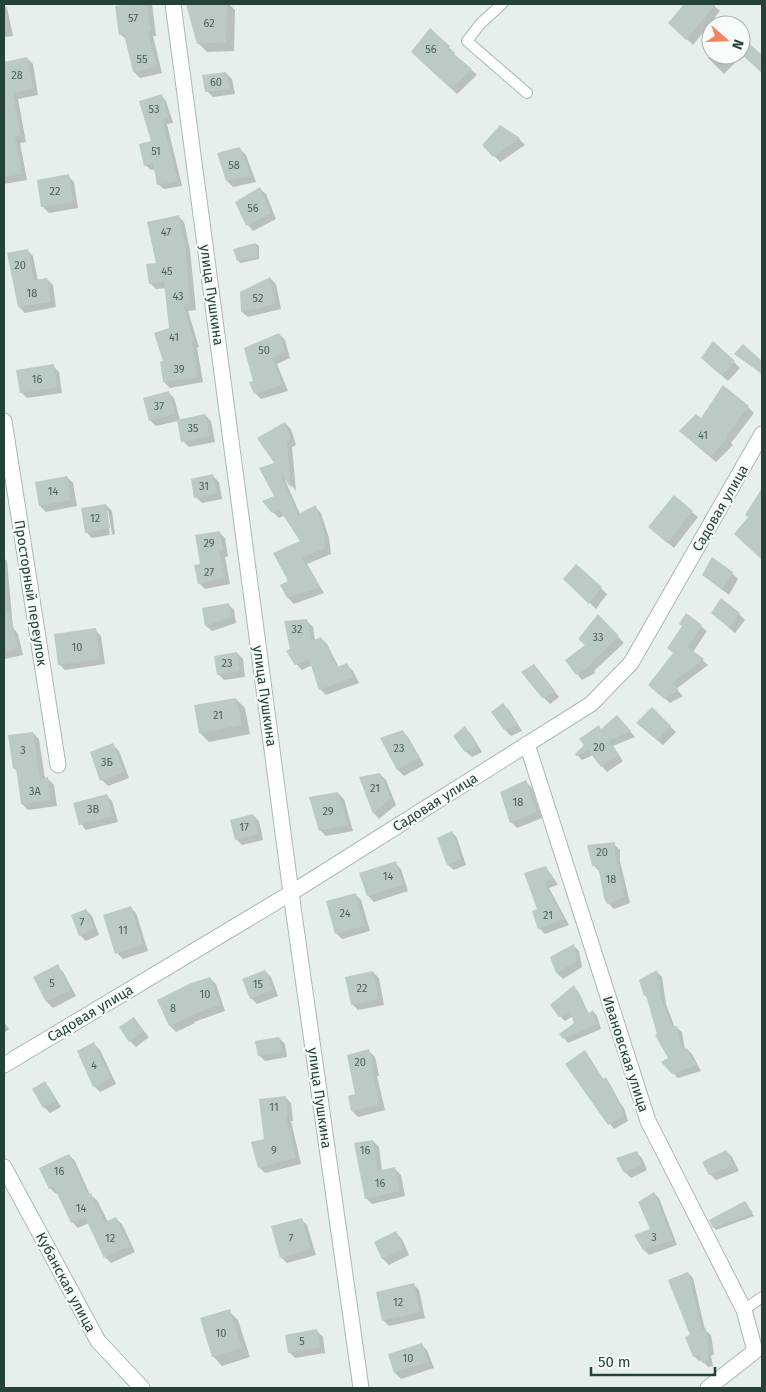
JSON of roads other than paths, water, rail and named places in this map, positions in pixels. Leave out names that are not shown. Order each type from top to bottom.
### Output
[{"type":"street","name":"улица Пушкина","points":[[173,4],[291,893],[362,1388]]},
{"type":"street","name":"Просторный переулок","points":[[4,421],[58,765]]},
{"type":"street","name":"Садовая улица","points":[[4,1064],[291,893],[591,704],[630,663],[762,434]]},
{"type":"street","name":"Ивановская улица","points":[[527,744],[648,1121],[744,1310],[759,1349]]},
{"type":"street","name":"Кубанская улица","points":[[4,1167],[98,1341],[142,1388]]},
{"type":"street","points":[[708,1388],[759,1349]]},
{"type":"lane","points":[[502,4],[481,22],[467,40],[527,94]]},
{"type":"lane","points":[[744,1310],[762,1297]]}]
